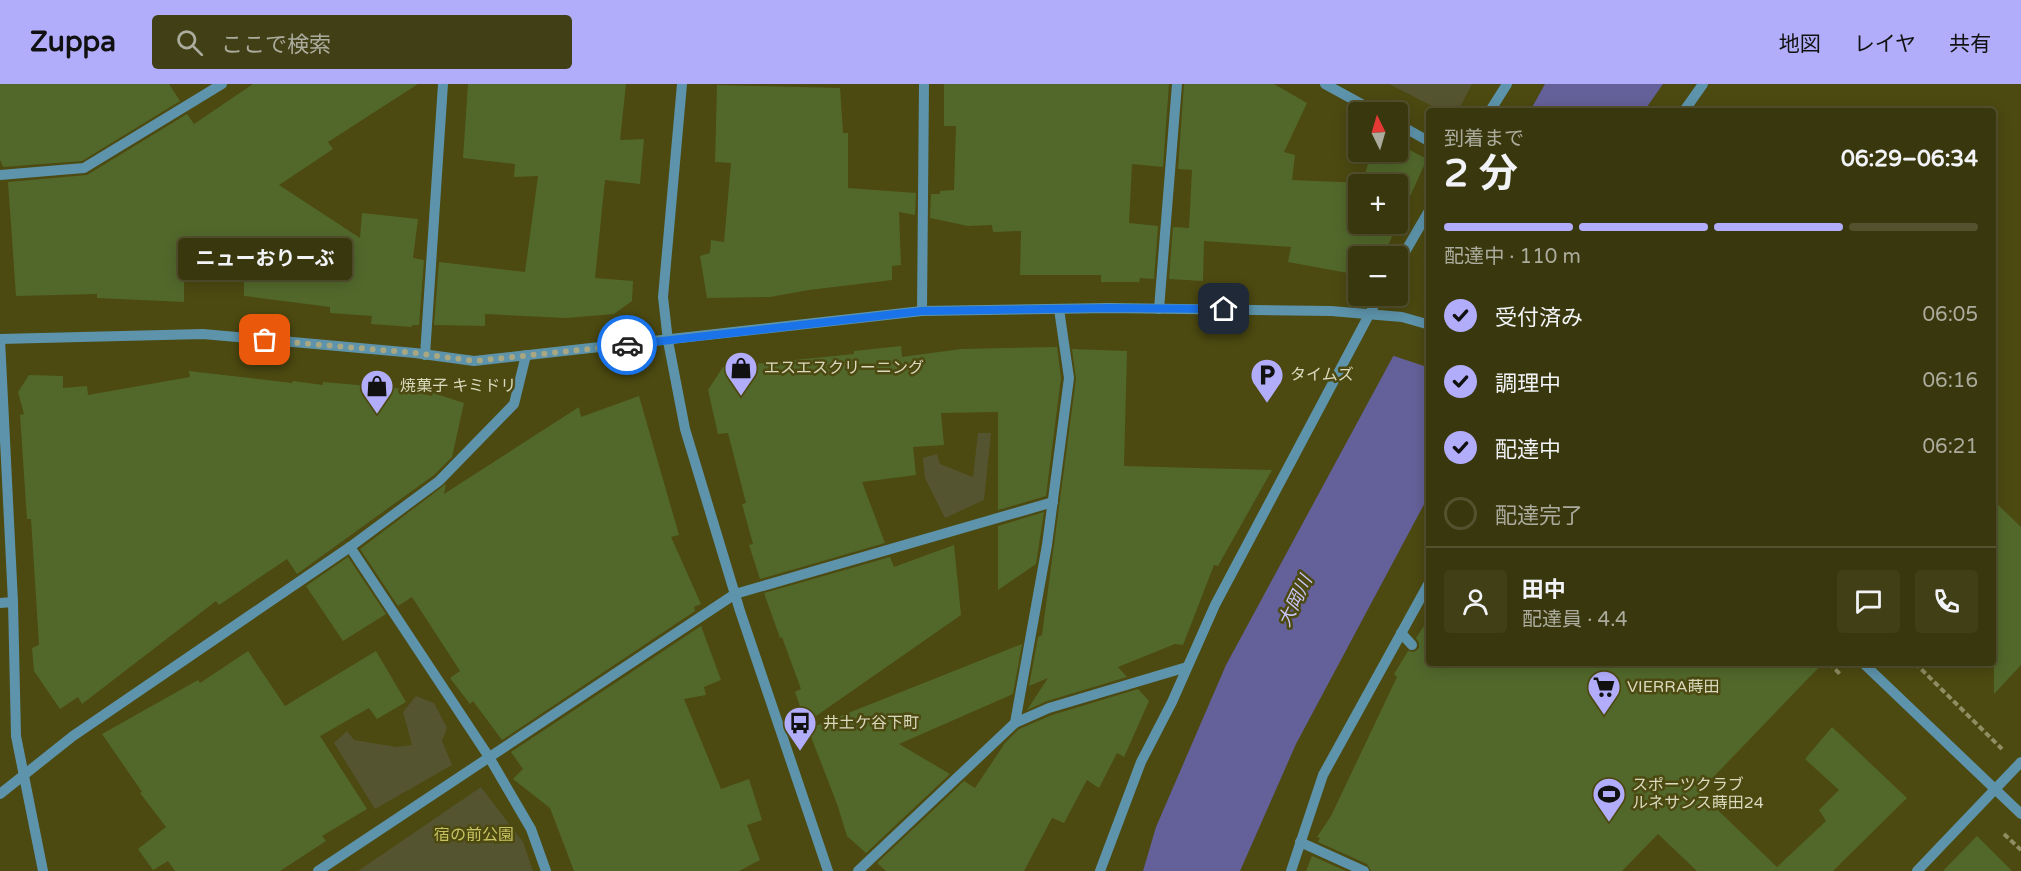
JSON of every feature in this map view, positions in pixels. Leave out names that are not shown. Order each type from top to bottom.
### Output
[{"type":"street","points":[[0,175],[84,168],[221,84]]},
{"type":"street","points":[[425,355],[443,84]]},
{"type":"street","points":[[682,84],[663,297],[668,341],[685,429],[735,594],[828,871]]},
{"type":"street","points":[[922,311],[924,84]]},
{"type":"street","points":[[1159,309],[1177,84]]},
{"type":"street","points":[[1325,84],[1358,102]]},
{"type":"street","points":[[1492,108],[1507,84]]},
{"type":"street","points":[[1686,108],[1703,84]]},
{"type":"street","points":[[1408,130],[1426,140]]},
{"type":"street","points":[[1408,247],[1426,216]]},
{"type":"street","points":[[1100,871],[1141,762],[1172,702],[1215,605],[1373,306]]},
{"type":"street","points":[[1015,723],[1047,545],[1070,378],[1059,309]]},
{"type":"street","points":[[43,871],[16,736],[13,602],[0,339],[203,334],[474,361],[922,311],[1159,309],[1331,311],[1402,317],[1426,324]]},
{"type":"street","points":[[0,794],[73,736],[350,547],[439,481],[514,404],[526,355]]},
{"type":"street","points":[[318,871],[735,594],[1053,502]]},
{"type":"street","points":[[350,547],[489,757],[531,830],[546,871]]},
{"type":"street","points":[[1291,871],[1323,775],[1426,588]]},
{"type":"street","points":[[0,603],[13,602]]},
{"type":"street","points":[[1401,633],[1412,645]]},
{"type":"street","points":[[1866,666],[2021,814]]},
{"type":"street","points":[[858,871],[1015,723],[1049,708],[1187,667]]},
{"type":"street","points":[[1917,871],[2020,764]]},
{"type":"street","points":[[1300,842],[1364,871]]},
{"type":"path","points":[[1919,666],[2020,764]]},
{"type":"green space","points":[[1389,84],[1472,84],[1460,108],[1436,108]]},
{"type":"green space","points":[[978,433],[991,433],[984,500],[945,518],[925,478],[923,458],[937,454],[940,464],[973,477]]},
{"type":"green space","points":[[416,696],[434,703],[447,728],[442,741],[452,765],[375,809],[334,743],[347,731],[354,740],[396,747],[412,745],[403,712]]},
{"type":"green space","name":"宿の前公園","points":[[481,787],[523,842],[533,871],[358,871]]},
{"type":"water","points":[[1545,84],[1663,84],[1646,108],[1532,108]]},
{"type":"water","name":"大岡川","points":[[1426,296],[1426,501],[1296,744],[1240,871],[1143,871],[1156,827],[1226,665]]},
{"type":"pier","points":[[1426,291],[1426,367],[1391,355]]},
{"type":"building","points":[[0,84],[169,84],[180,101],[82,161],[3,167],[0,160]]},
{"type":"building","points":[[253,84],[418,84],[328,142],[333,149],[279,185],[360,238],[362,213],[418,219],[413,258],[424,260],[419,325],[412,325],[412,327],[371,324],[372,316],[330,313],[330,307],[244,296],[244,266],[184,269],[184,302],[97,298],[97,294],[16,296],[8,182],[87,175],[187,114],[194,124]]},
{"type":"building","points":[[468,84],[626,84],[620,140],[644,139],[640,184],[605,180],[595,278],[633,281],[632,301],[614,314],[566,318],[485,314],[485,326],[434,325],[439,262],[525,272],[538,176],[514,177],[515,164],[463,158]]},
{"type":"building","points":[[944,84],[1169,84],[1163,167],[1132,164],[1129,223],[1158,226],[1154,279],[1140,278],[1139,282],[1101,282],[1101,275],[1020,275],[1021,231],[993,232],[992,225],[968,226],[930,218],[931,194],[954,190],[956,126],[944,126]]},
{"type":"building","points":[[1184,84],[1274,84],[1307,103],[1284,152],[1295,155],[1292,180],[1348,182],[1348,234],[1393,234],[1388,246],[1348,246],[1348,273],[1288,262],[1291,247],[1204,241],[1203,281],[1169,279],[1173,227],[1189,228],[1192,170],[1178,169]]},
{"type":"building","points":[[717,85],[840,88],[843,133],[848,133],[848,188],[916,193],[915,215],[899,212],[901,265],[892,266],[892,280],[770,297],[707,298],[700,256],[710,253],[711,240],[724,242],[731,163],[715,162]]},
{"type":"building","points":[[1408,149],[1426,158],[1408,201],[1408,174],[1365,174],[1369,162],[1408,162]]},
{"type":"building","points":[[901,346],[902,357],[961,349],[1057,347],[1061,378],[1046,496],[998,510],[998,412],[941,413],[944,445],[913,447],[916,475],[862,482],[885,543],[760,579],[749,545],[753,544],[742,504],[746,503],[728,433],[718,434],[708,390],[723,367],[854,354],[854,351]]},
{"type":"building","points":[[1072,349],[1127,351],[1124,466],[1272,470],[1218,566],[1214,565],[1183,645],[1175,644],[1118,667],[1127,677],[1047,701],[1027,710],[1048,678],[1029,686],[1038,637],[1042,635],[1076,379]]},
{"type":"building","points":[[189,371],[292,383],[293,381],[323,385],[323,382],[403,389],[432,396],[433,393],[464,403],[452,457],[434,475],[297,574],[287,559],[219,605],[216,601],[82,704],[78,697],[60,709],[34,671],[32,648],[39,645],[31,519],[27,519],[20,415],[24,414],[18,392],[29,375],[63,376],[63,388],[87,386],[88,395],[190,377]]},
{"type":"building","points":[[639,396],[679,535],[671,537],[701,604],[694,607],[695,611],[502,740],[473,701],[470,704],[450,678],[460,671],[412,597],[398,606],[360,549],[446,484],[444,494],[579,407],[581,417]]},
{"type":"building","points":[[1996,503],[2021,527],[2021,665],[1994,694]]},
{"type":"building","points":[[1044,512],[1036,564],[998,590],[998,526]]},
{"type":"building","points":[[954,545],[961,615],[806,723],[795,692],[801,689],[764,593],[890,557],[894,567]]},
{"type":"building","points":[[348,557],[386,614],[343,641],[306,586]]},
{"type":"building","name":"VIERRA蒔田","points":[[1426,623],[1426,666],[1820,666],[1699,792],[1777,867],[1826,821],[1819,810],[1839,790],[1805,759],[1832,727],[1907,798],[1833,871],[1697,871],[1658,834],[1622,871],[1371,871],[1367,864],[1318,842],[1320,838],[1317,837],[1331,816],[1397,677],[1394,674],[1408,651],[1414,652],[1419,648],[1416,638]]},
{"type":"building","points":[[701,626],[721,680],[704,687],[706,695],[684,699],[721,789],[749,779],[762,820],[747,825],[760,860],[739,871],[574,871],[550,808],[513,779],[523,769],[511,752]]},
{"type":"building","points":[[1022,644],[1013,694],[899,744],[950,774],[866,853],[847,836],[808,729]]},
{"type":"building","points":[[248,651],[285,706],[376,651],[406,702],[377,719],[369,708],[320,736],[367,809],[322,836],[326,841],[280,871],[175,871],[168,861],[153,870],[138,849],[166,827],[140,793],[142,792],[102,734],[198,680],[200,683]]},
{"type":"building","points":[[1138,689],[1149,701],[1124,757],[1117,753],[1099,788],[1087,780],[1064,823],[1052,818],[1024,871],[886,871],[877,863],[964,781],[975,788],[1005,743],[1019,729],[1052,715]]},
{"type":"building","points":[[1977,836],[2012,871],[1943,871]]},
{"type":"building","points":[[1312,856],[1346,871],[1306,871]]},
{"type":"way so far","points":[[265,340],[416,353],[474,361],[627,345]]},
{"type":"place","name":"ニューおりーぶ","points":[[265,340]]},
{"type":"place","name":"エスエスクリーニング","points":[[741,397]]},
{"type":"place","name":"タイムズ","points":[[1267,404]]},
{"type":"place","name":"焼菓子 キミドリ","points":[[377,415]]},
{"type":"place","name":"VIERRA蒔田","points":[[1604,716]]},
{"type":"place","name":"井土ケ谷下町","points":[[800,752]]},
{"type":"place","name":"スポーツクラブ ルネサンス蒔田24","points":[[1609,823]]},
{"type":"route","points":[[627,345],[922,311],[1224,309]]}]
